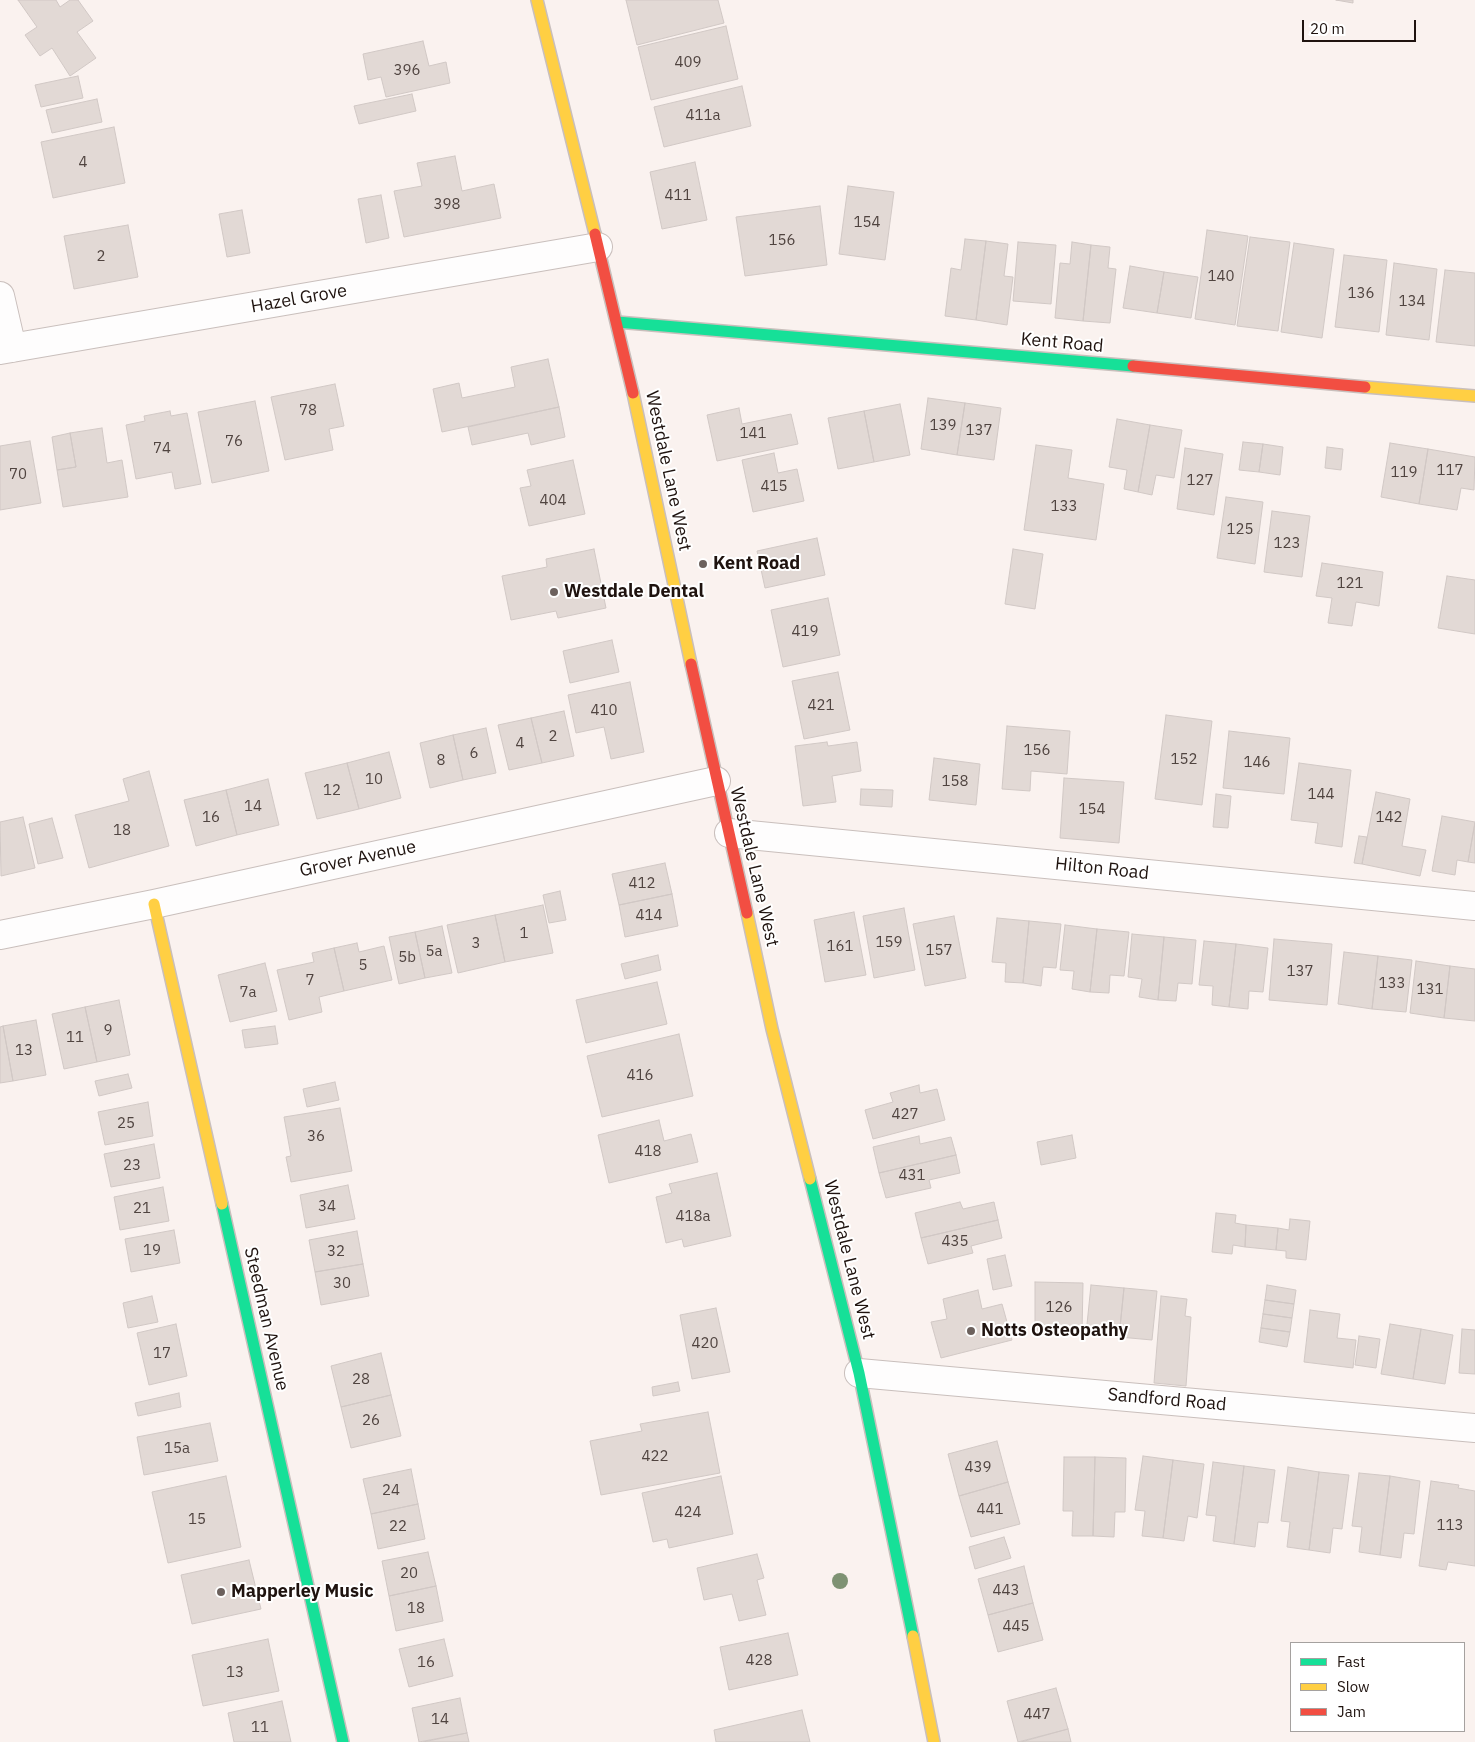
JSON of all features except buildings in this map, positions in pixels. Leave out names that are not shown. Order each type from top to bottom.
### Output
[{"type":"street","name":"Westdale Lane West","points":[[537,0],[617,322],[716,781],[772,1029],[859,1372],[934,1742]]},
{"type":"street","name":"Hazel Grove","points":[[6,349],[598,247]]},
{"type":"street","points":[[0,296],[6,349]]},
{"type":"street","name":"Kent Road","points":[[617,322],[1475,396]]},
{"type":"street","name":"Grover Avenue","points":[[0,935],[154,904],[716,781]]},
{"type":"street","name":"Hilton Road","points":[[729,833],[1475,906]]},
{"type":"street","name":"Steedman Avenue","points":[[154,904],[343,1742]]},
{"type":"street","name":"Sandford Road","points":[[859,1372],[1475,1428]]},
{"type":"traffic: fast","points":[[617,322],[1133,366]]},
{"type":"traffic: fast","points":[[810,1179],[859,1373],[913,1636]]},
{"type":"traffic: fast","points":[[222,1204],[343,1742]]},
{"type":"traffic: slow","points":[[537,0],[595,234]]},
{"type":"traffic: slow","points":[[1365,387],[1475,396]]},
{"type":"traffic: slow","points":[[633,393],[691,664]]},
{"type":"traffic: slow","points":[[154,904],[222,1204]]},
{"type":"traffic: slow","points":[[747,913],[772,1029],[810,1179]]},
{"type":"traffic: slow","points":[[913,1636],[934,1742]]},
{"type":"traffic: jam","points":[[595,234],[633,393]]},
{"type":"traffic: jam","points":[[1133,366],[1365,387]]},
{"type":"traffic: jam","points":[[691,664],[747,913]]},
{"type":"place","name":"Kent Road","points":[[703,564]]},
{"type":"place","name":"Westdale Dental","points":[[554,592]]},
{"type":"place","name":"Notts Osteopathy","points":[[971,1331]]},
{"type":"place","name":"Mapperley Music","points":[[221,1592]]}]
